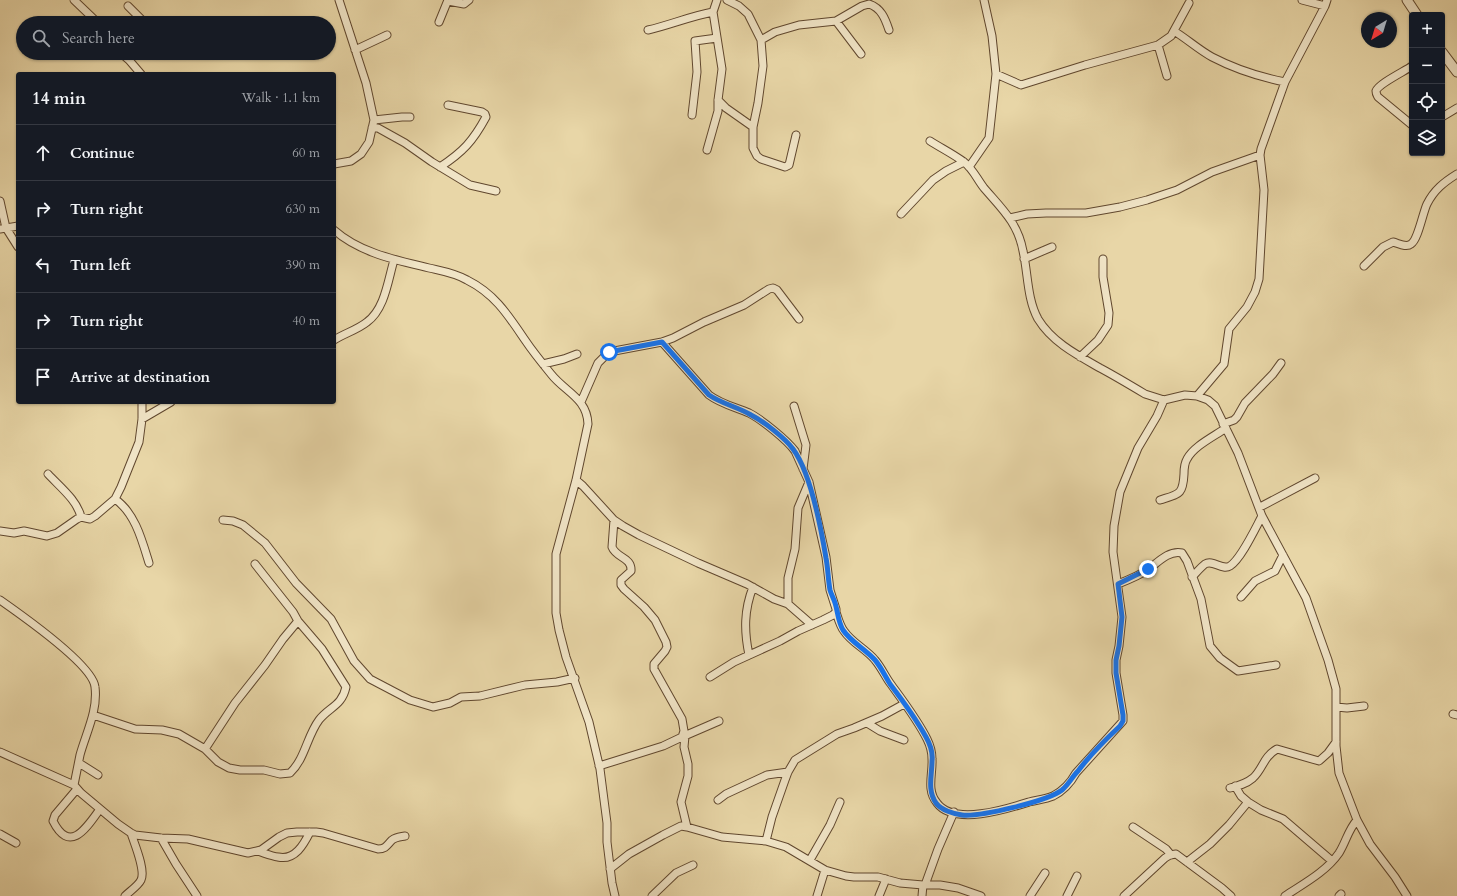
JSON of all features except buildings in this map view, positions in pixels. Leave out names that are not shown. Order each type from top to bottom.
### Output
[{"type":"street","points":[[74,0],[91,16]]},
{"type":"street","points":[[336,164],[351,161],[361,154],[369,142],[373,124],[366,84],[339,0]]},
{"type":"street","points":[[439,22],[448,1],[464,4],[469,0]]},
{"type":"street","points":[[707,150],[718,111],[722,69],[713,12],[717,0]]},
{"type":"street","points":[[727,0],[739,6],[748,14],[761,40],[763,66],[753,127],[753,148],[757,156],[767,162],[785,168],[789,165],[796,135]]},
{"type":"street","points":[[901,214],[933,180],[951,168],[966,164],[989,138],[996,74],[992,36],[984,0]]},
{"type":"street","points":[[1197,396],[1224,364],[1229,329],[1247,307],[1255,292],[1259,279],[1264,190],[1260,155],[1285,82],[1326,3],[1302,0]]},
{"type":"street","points":[[1407,0],[1415,12]]},
{"type":"street","points":[[996,74],[1021,85],[1158,45],[1171,36],[1189,3]]},
{"type":"street","points":[[761,40],[775,32],[799,25],[836,21],[862,6],[869,4],[876,7],[886,18],[889,30]]},
{"type":"street","points":[[128,6],[138,16]]},
{"type":"street","points":[[648,30],[666,26],[701,14],[713,12]]},
{"type":"street","points":[[836,21],[861,54]]},
{"type":"street","points":[[1174,31],[1202,51],[1221,61],[1270,79],[1285,82]]},
{"type":"street","points":[[356,50],[387,36]]},
{"type":"street","points":[[692,115],[697,72],[694,41],[717,38]]},
{"type":"street","points":[[1158,45],[1167,76]]},
{"type":"street","points":[[1445,56],[1457,72]]},
{"type":"street","points":[[129,60],[139,72]]},
{"type":"street","points":[[1409,68],[1382,84],[1376,93],[1378,97],[1409,123]]},
{"type":"street","points":[[718,100],[726,108],[753,127]]},
{"type":"street","points":[[440,167],[465,148],[476,134],[486,117],[482,112],[448,106]]},
{"type":"street","points":[[1445,115],[1457,108]]},
{"type":"street","points":[[373,124],[402,117],[410,117]]},
{"type":"street","points":[[373,124],[470,185],[496,191]]},
{"type":"street","points":[[930,141],[966,164],[1010,218],[1017,229],[1023,251],[1031,301],[1039,320],[1055,339],[1080,357],[1144,394],[1164,400],[1185,395],[1197,396],[1208,400],[1215,406],[1238,452],[1260,507],[1262,516],[1306,598],[1328,660],[1336,689],[1336,742],[1339,773],[1357,820],[1370,844],[1395,877],[1407,896]]},
{"type":"street","points":[[1010,218],[1027,214],[1086,213],[1127,206],[1177,190],[1212,172],[1260,155]]},
{"type":"street","points":[[1364,266],[1382,247],[1393,242],[1406,246],[1411,244],[1415,240],[1427,205],[1434,193],[1441,184],[1457,174]]},
{"type":"street","points":[[0,201],[3,228],[16,244]]},
{"type":"street","points":[[3,228],[16,226]]},
{"type":"street","points":[[336,231],[356,246],[394,260],[454,274],[479,286],[505,310],[543,364],[554,378],[581,402],[588,416],[588,424],[576,480],[556,554],[556,613],[566,657],[575,678],[589,722],[599,766],[607,823],[607,842],[610,869],[615,896]]},
{"type":"street","points":[[1024,259],[1052,248]]},
{"type":"street","points":[[1080,357],[1098,340],[1108,325],[1109,313],[1103,277],[1103,258]]},
{"type":"street","points":[[336,339],[368,322],[375,314],[382,301],[394,260]]},
{"type":"street","points":[[581,402],[598,363],[609,352],[662,342],[744,305],[773,288],[777,290],[799,319]]},
{"type":"street","points":[[662,342],[709,395],[718,401],[751,414],[792,446],[809,482],[826,556],[830,590],[843,630],[850,639],[876,661],[927,738],[931,748],[933,760],[930,776],[931,790],[936,803],[943,809],[963,815],[981,814],[1003,810],[1052,796],[1062,790],[1071,781],[1076,772],[1123,721],[1116,673],[1116,660],[1122,617],[1113,552],[1114,526],[1120,492],[1138,448],[1157,416],[1164,400]]},
{"type":"street","points":[[543,364],[577,354]]},
{"type":"street","points":[[1160,500],[1175,495],[1182,490],[1184,485],[1184,466],[1187,459],[1193,452],[1237,417],[1245,403],[1273,374],[1281,363]]},
{"type":"street","points":[[0,531],[14,533],[28,531],[47,536],[57,533],[74,520],[81,517],[90,519],[115,499],[122,487],[139,442],[142,420],[142,404]]},
{"type":"street","points":[[142,420],[168,404]]},
{"type":"street","points":[[794,406],[806,445],[803,469]]},
{"type":"street","points":[[48,474],[80,511],[81,517]]},
{"type":"street","points":[[1260,507],[1315,478]]},
{"type":"street","points":[[576,480],[584,486],[614,520],[638,535],[753,587],[774,599],[788,604],[812,625]]},
{"type":"street","points":[[788,604],[788,578],[795,549],[798,508],[809,482]]},
{"type":"street","points":[[115,499],[122,504],[140,533],[149,563]]},
{"type":"street","points":[[1192,577],[1204,564],[1209,563],[1225,567],[1230,566],[1248,542],[1262,516]]},
{"type":"street","points":[[223,520],[232,521],[243,525],[265,543],[296,583],[331,620],[354,661],[370,679],[410,700],[433,707],[450,703],[461,697],[480,696],[518,686],[558,682],[575,678]]},
{"type":"street","points":[[614,520],[613,551],[628,561],[631,566],[631,571],[621,580],[621,584],[624,589],[644,607],[655,620],[666,642],[667,647],[665,652],[654,664],[654,669],[682,719],[684,747],[688,764],[688,776],[681,802],[687,826]]},
{"type":"street","points":[[1118,584],[1148,569],[1166,556],[1177,552],[1182,553],[1201,599],[1210,646],[1220,658],[1230,667],[1238,671],[1276,665]]},
{"type":"street","points":[[1241,597],[1255,581],[1275,571],[1283,555]]},
{"type":"street","points":[[93,715],[135,728],[180,734],[205,749],[218,762],[229,768],[240,770],[272,771],[280,774],[290,773],[295,768],[320,718],[342,698],[346,687],[322,649],[298,621],[293,612],[255,564]]},
{"type":"street","points":[[749,655],[746,639],[745,618],[753,587]]},
{"type":"street","points":[[0,600],[44,632],[86,670],[93,679],[95,686],[93,715],[79,763],[76,787],[55,815],[53,821],[61,832],[71,837],[79,835],[88,826],[100,809]]},
{"type":"street","points":[[710,677],[749,655],[824,620],[836,612]]},
{"type":"street","points":[[205,749],[235,703],[298,621]]},
{"type":"street","points":[[766,841],[772,817],[788,772],[795,760],[837,734],[867,723],[904,704]]},
{"type":"street","points":[[1336,707],[1347,708],[1364,706]]},
{"type":"street","points":[[599,766],[663,746],[719,721]]},
{"type":"street","points":[[867,723],[880,731],[904,740]]},
{"type":"street","points":[[1332,861],[1283,819],[1261,810],[1248,802],[1232,787],[1246,783],[1252,779],[1270,753],[1277,750],[1319,761],[1323,759],[1336,742]]},
{"type":"street","points":[[0,752],[76,787],[130,833],[160,838],[188,839],[243,853],[261,850],[287,833],[323,833],[378,849],[385,848],[397,837],[405,836]]},
{"type":"street","points":[[79,763],[98,775]]},
{"type":"street","points":[[718,800],[726,794],[767,775],[788,772]]},
{"type":"street","points":[[810,860],[830,824],[840,802]]},
{"type":"street","points":[[1187,862],[1210,844],[1229,825],[1248,802]]},
{"type":"street","points":[[922,896],[924,885],[954,812]]},
{"type":"street","points":[[1284,896],[1325,869],[1339,852],[1349,830],[1357,820]]},
{"type":"street","points":[[610,869],[629,854],[681,826],[687,826],[722,836],[766,841],[786,847],[810,860],[824,870],[854,877],[878,877],[900,883],[940,885],[958,888],[981,896]]},
{"type":"street","points":[[1132,827],[1166,849],[1171,855]]},
{"type":"street","points":[[257,851],[278,858],[288,856],[298,852],[301,849],[310,832]]},
{"type":"street","points":[[125,896],[142,876],[139,859],[130,833]]},
{"type":"street","points":[[0,834],[16,843]]},
{"type":"street","points":[[160,838],[197,896]]},
{"type":"street","points":[[1124,896],[1164,858],[1176,854],[1231,896]]},
{"type":"street","points":[[652,896],[676,873],[693,865]]},
{"type":"street","points":[[817,896],[824,870]]},
{"type":"street","points":[[1030,896],[1045,873]]},
{"type":"street","points":[[1067,896],[1077,876]]},
{"type":"street","points":[[879,896],[886,879]]},
{"type":"route","points":[[609,352],[662,342],[709,395],[718,401],[751,414],[792,446],[809,482],[826,556],[830,590],[843,630],[850,639],[876,661],[927,738],[931,748],[933,760],[930,776],[931,790],[936,803],[943,809],[963,815],[981,814],[1003,810],[1052,796],[1062,790],[1071,781],[1076,772],[1090,756],[1120,726],[1123,721],[1123,715],[1116,673],[1116,660],[1122,617],[1118,584],[1148,569]]}]
